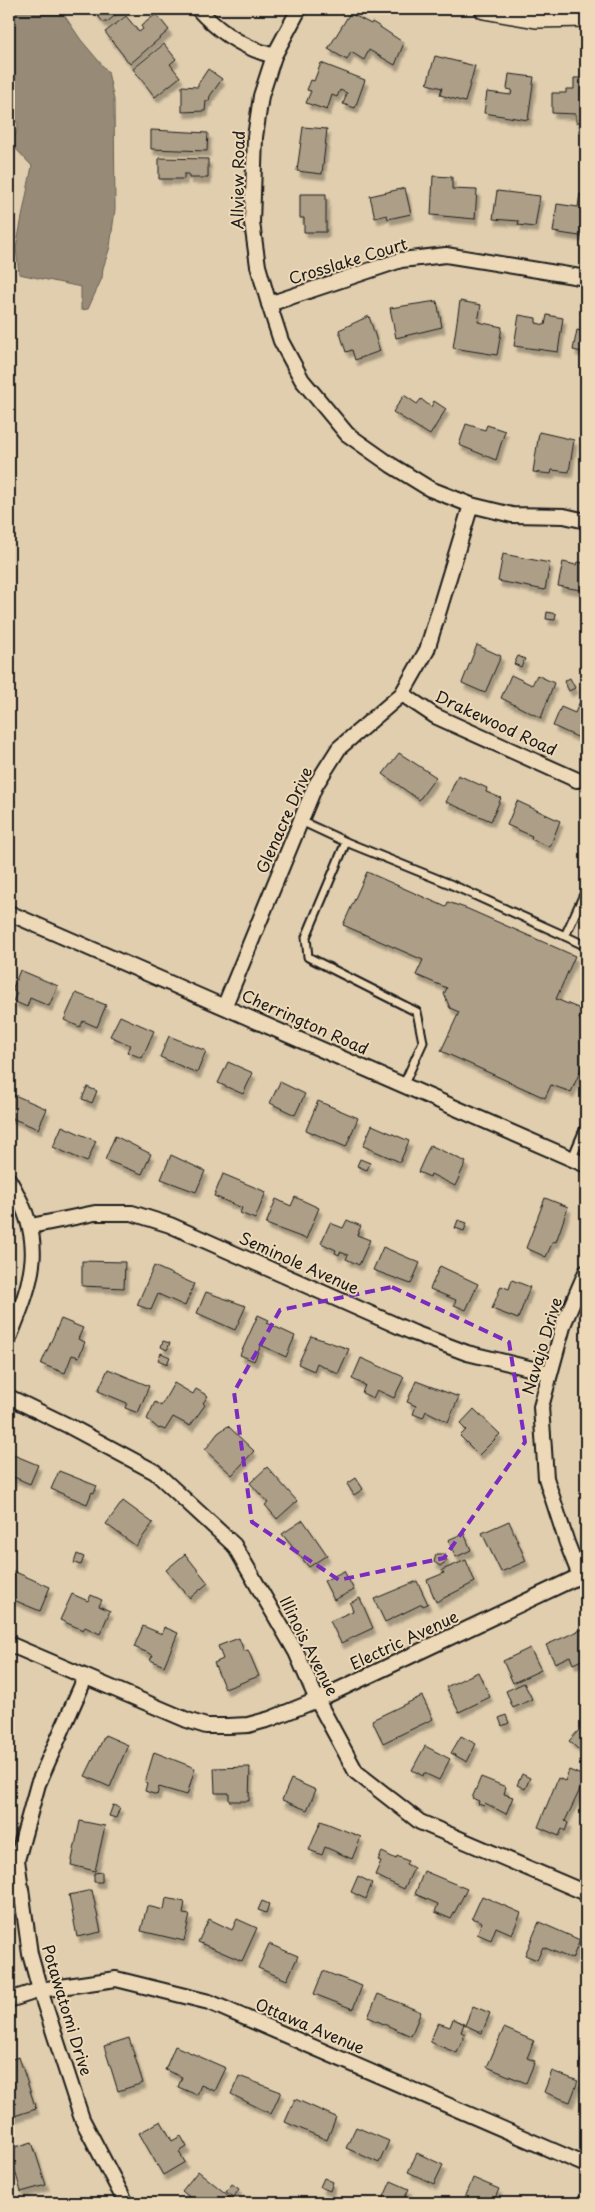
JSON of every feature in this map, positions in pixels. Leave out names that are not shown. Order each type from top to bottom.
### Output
[{"type":"street","points":[[198,9],[214,28],[253,50],[274,56]]},
{"type":"street","name":"Allview Road","points":[[299,9],[274,56],[261,96],[254,137],[252,222],[258,266],[269,304],[281,341],[302,380],[347,434],[391,465],[430,489],[471,505],[512,514],[564,516],[586,521]]},
{"type":"street","points":[[484,9],[536,18],[586,17]]},
{"type":"street","name":"Crosslake Court","points":[[269,304],[402,260],[446,256],[586,278]]},
{"type":"street","name":"Glenacre Drive","points":[[225,1005],[315,786],[339,748],[402,694],[427,650],[471,505]]},
{"type":"street","name":"Drakewood Road","points":[[402,694],[436,716],[577,780]]},
{"type":"street","name":"Cherrington Road","points":[[9,912],[225,1005],[586,1165]]},
{"type":"street","points":[[9,1180],[22,1201],[32,1226],[35,1246],[29,1280],[9,1338]]},
{"type":"street","name":"Seminole Avenue","points":[[32,1226],[95,1212],[132,1213],[170,1225],[414,1333],[466,1353],[550,1373]]},
{"type":"street","name":"Navajo Drive","points":[[583,1574],[567,1543],[546,1478],[541,1407],[564,1323],[586,1272]]},
{"type":"street","name":"Illinois Avenue","points":[[9,1397],[69,1426],[155,1472],[234,1546],[296,1652],[317,1700],[356,1772],[420,1822],[586,1890]]},
{"type":"street","name":"Electric Avenue","points":[[9,1644],[187,1720],[206,1726],[248,1725],[317,1700],[583,1574]]},
{"type":"street","name":"Potawatomi Drive","points":[[86,1678],[38,1784],[17,1860],[30,1954],[40,1990],[60,2044],[82,2119],[126,2203]]},
{"type":"street","name":"Ottawa Avenue","points":[[9,2000],[40,1990],[116,1979],[209,2002],[586,2165]]},
{"type":"lane","points":[[300,821],[346,842],[450,884],[586,946]]},
{"type":"lane","points":[[346,842],[306,937],[308,957],[417,1012],[423,1042],[404,1084]]},
{"type":"lane","points":[[565,936],[586,890]]},
{"type":"lane","points":[[572,1158],[586,1125]]},
{"type":"highlighted area","points":[[392,1287],[509,1342],[525,1442],[444,1558],[339,1580],[252,1522],[234,1392],[280,1310]]},
{"type":"shaded area","points":[[9,9],[60,9],[81,40],[108,72],[114,100],[115,209],[110,247],[103,268],[102,278],[88,309],[81,310],[81,287],[19,274],[16,248],[32,166],[15,148],[9,150],[9,135],[16,134],[18,124],[13,116],[16,98],[9,89]]},
{"type":"building","points":[[96,9],[123,9],[107,22],[103,22],[95,12]]},
{"type":"building","points":[[350,13],[371,24],[372,22],[404,43],[395,65],[369,50],[364,60],[351,52],[347,60],[328,49]]},
{"type":"building","points":[[156,14],[169,30],[130,64],[105,32],[126,16],[139,32],[143,29],[141,26]]},
{"type":"building","points":[[164,44],[176,59],[170,64],[180,77],[155,97],[133,69]]},
{"type":"building","points":[[435,56],[475,66],[465,102],[440,95],[442,88],[427,84]]},
{"type":"building","points":[[321,63],[365,80],[355,108],[343,104],[347,93],[340,90],[337,97],[332,95],[327,110],[306,103],[311,91],[307,90],[311,80],[314,81]]},
{"type":"building","points":[[208,69],[222,79],[210,96],[209,101],[206,101],[205,111],[182,112],[182,86],[198,87]]},
{"type":"building","points":[[509,74],[534,77],[528,120],[484,113],[487,92],[511,95],[512,90],[507,89]]},
{"type":"building","points":[[574,78],[586,78],[586,122],[576,122],[576,114],[552,113],[552,93],[566,93],[566,89],[574,89]]},
{"type":"building","points":[[303,127],[327,129],[322,174],[297,171]]},
{"type":"building","points":[[151,130],[208,133],[207,151],[151,149]]},
{"type":"building","points":[[159,158],[208,159],[208,178],[189,178],[189,174],[184,174],[184,179],[159,179]]},
{"type":"building","points":[[433,176],[452,177],[452,189],[477,190],[475,219],[431,215]]},
{"type":"building","points":[[405,188],[411,214],[388,219],[387,215],[375,218],[370,196]]},
{"type":"building","points":[[497,191],[540,196],[535,227],[518,225],[519,221],[493,219]]},
{"type":"building","points":[[300,194],[326,194],[326,232],[304,232],[304,218],[300,218]]},
{"type":"building","points":[[580,194],[586,195],[586,237],[553,232],[557,204],[578,207]]},
{"type":"building","points":[[437,301],[442,327],[396,338],[390,308]]},
{"type":"building","points":[[460,301],[481,305],[478,322],[502,327],[497,355],[453,348]]},
{"type":"building","points":[[519,315],[536,318],[536,323],[545,325],[547,315],[563,318],[558,352],[514,346]]},
{"type":"building","points":[[369,316],[380,351],[355,360],[352,350],[346,352],[339,330]]},
{"type":"building","points":[[577,330],[586,332],[586,353],[573,350]]},
{"type":"building","points":[[404,395],[417,404],[421,399],[431,407],[434,401],[446,409],[430,435],[393,412]]},
{"type":"building","points":[[466,424],[485,430],[487,425],[505,431],[496,460],[459,445]]},
{"type":"building","points":[[539,432],[574,440],[569,472],[552,470],[551,474],[533,472]]},
{"type":"building","points":[[503,554],[550,563],[545,590],[498,581]]},
{"type":"building","points":[[563,562],[576,565],[577,562],[586,563],[586,591],[558,586]]},
{"type":"building","points":[[547,612],[556,614],[555,620],[546,619]]},
{"type":"building","points":[[477,645],[501,656],[485,693],[462,683]]},
{"type":"building","points":[[518,656],[525,659],[521,667],[514,664]]},
{"type":"building","points":[[511,675],[532,685],[537,675],[554,683],[541,718],[501,698]]},
{"type":"building","points":[[570,678],[575,688],[569,691],[564,681]]},
{"type":"building","points":[[583,694],[586,695],[586,741],[553,726],[561,707],[575,713]]},
{"type":"building","points":[[399,753],[436,777],[419,800],[383,774]]},
{"type":"building","points":[[458,775],[487,788],[486,792],[501,798],[491,821],[446,802]]},
{"type":"building","points":[[517,801],[560,821],[550,847],[531,839],[532,836],[507,825]]},
{"type":"building","points":[[367,872],[446,907],[448,902],[468,909],[575,956],[556,999],[583,1010],[579,1019],[586,1023],[586,1058],[571,1092],[551,1085],[545,1098],[441,1051],[459,1012],[450,1008],[444,994],[447,988],[416,975],[423,960],[343,925]]},
{"type":"building","points":[[20,970],[58,986],[49,1006],[30,998],[27,1007],[13,1001],[17,993],[12,990]]},
{"type":"building","points":[[76,993],[106,1005],[97,1027],[83,1021],[80,1027],[64,1020]]},
{"type":"building","points":[[120,1016],[154,1031],[142,1058],[127,1052],[130,1045],[110,1036]]},
{"type":"building","points":[[169,1036],[206,1051],[197,1073],[160,1057]]},
{"type":"building","points":[[228,1062],[253,1073],[243,1094],[218,1083]]},
{"type":"building","points":[[280,1082],[305,1094],[295,1115],[270,1103]]},
{"type":"building","points":[[87,1087],[97,1091],[92,1103],[82,1099]]},
{"type":"building","points":[[12,1094],[47,1109],[38,1129],[9,1117],[9,1101]]},
{"type":"building","points":[[318,1101],[358,1118],[346,1147],[306,1130]]},
{"type":"building","points":[[372,1125],[409,1141],[400,1162],[363,1146]]},
{"type":"building","points":[[62,1126],[96,1141],[87,1162],[53,1147]]},
{"type":"building","points":[[115,1136],[151,1154],[142,1174],[105,1160]]},
{"type":"building","points":[[430,1145],[466,1162],[455,1186],[431,1174],[430,1177],[418,1172]]},
{"type":"building","points":[[171,1155],[205,1171],[196,1192],[161,1179]]},
{"type":"building","points":[[360,1159],[370,1163],[367,1170],[357,1166]]},
{"type":"building","points":[[223,1174],[266,1192],[255,1219],[240,1213],[242,1208],[214,1196]]},
{"type":"building","points":[[295,1197],[319,1208],[306,1239],[266,1224],[276,1199],[291,1206]]},
{"type":"building","points":[[545,1198],[568,1207],[556,1242],[553,1241],[546,1257],[526,1248]]},
{"type":"building","points":[[347,1220],[361,1226],[357,1235],[370,1240],[359,1265],[346,1259],[348,1255],[340,1252],[339,1255],[335,1253],[336,1250],[321,1243],[330,1223],[343,1228]]},
{"type":"building","points":[[458,1220],[467,1223],[464,1231],[455,1228]]},
{"type":"building","points":[[383,1247],[420,1263],[411,1284],[373,1270]]},
{"type":"building","points":[[82,1261],[125,1262],[124,1288],[82,1286]]},
{"type":"building","points":[[154,1266],[194,1284],[185,1306],[158,1294],[151,1310],[137,1305]]},
{"type":"building","points":[[440,1266],[478,1284],[466,1310],[454,1305],[456,1300],[430,1289]]},
{"type":"building","points":[[512,1280],[530,1287],[518,1319],[492,1309],[501,1286],[509,1289]]},
{"type":"building","points":[[206,1292],[246,1306],[235,1330],[197,1313]]},
{"type":"building","points":[[258,1315],[269,1320],[267,1323],[295,1336],[286,1357],[261,1345],[254,1361],[240,1355]]},
{"type":"building","points":[[61,1319],[83,1328],[78,1339],[85,1342],[79,1357],[72,1355],[65,1373],[41,1364]]},
{"type":"building","points":[[311,1336],[349,1349],[338,1374],[317,1363],[314,1371],[298,1364]]},
{"type":"building","points":[[163,1341],[170,1343],[167,1350],[161,1347]]},
{"type":"building","points":[[161,1353],[170,1357],[167,1364],[158,1360]]},
{"type":"building","points":[[361,1358],[404,1377],[394,1398],[377,1390],[373,1398],[362,1393],[365,1385],[352,1379]]},
{"type":"building","points":[[108,1369],[149,1386],[138,1413],[125,1408],[127,1403],[98,1391]]},
{"type":"building","points":[[416,1381],[459,1397],[448,1422],[426,1411],[423,1418],[413,1414],[416,1406],[407,1402]]},
{"type":"building","points":[[174,1383],[193,1394],[196,1389],[208,1396],[203,1403],[205,1405],[190,1426],[173,1417],[165,1430],[159,1429],[147,1419],[155,1402],[161,1406]]},
{"type":"building","points":[[474,1409],[500,1434],[479,1455],[460,1436],[466,1430],[460,1424]]},
{"type":"building","points":[[228,1426],[254,1451],[232,1475],[205,1450],[218,1433]]},
{"type":"building","points":[[9,1453],[38,1465],[30,1484],[14,1477],[11,1485],[9,1485]]},
{"type":"building","points":[[267,1467],[297,1501],[277,1519],[265,1505],[268,1503],[250,1483]]},
{"type":"building","points":[[59,1471],[97,1486],[87,1504],[51,1489]]},
{"type":"building","points":[[356,1478],[363,1489],[354,1495],[347,1484]]},
{"type":"building","points":[[123,1501],[153,1523],[136,1546],[106,1524]]},
{"type":"building","points":[[303,1520],[327,1555],[309,1567],[282,1534]]},
{"type":"building","points":[[509,1521],[526,1561],[501,1572],[482,1533]]},
{"type":"building","points":[[464,1533],[471,1550],[456,1557],[448,1540]]},
{"type":"building","points":[[77,1554],[84,1557],[81,1565],[74,1563]]},
{"type":"building","points":[[185,1554],[208,1583],[190,1598],[166,1570]]},
{"type":"building","points":[[436,1554],[444,1554],[447,1561],[440,1566],[434,1562]]},
{"type":"building","points":[[466,1560],[475,1582],[436,1602],[427,1580],[444,1573],[442,1570]]},
{"type":"building","points":[[13,1571],[50,1587],[40,1611],[9,1598],[9,1580]]},
{"type":"building","points":[[344,1571],[354,1590],[334,1600],[324,1581]]},
{"type":"building","points":[[417,1581],[428,1604],[423,1606],[422,1604],[385,1622],[374,1599]]},
{"type":"building","points":[[72,1594],[88,1601],[91,1595],[102,1600],[99,1606],[110,1611],[100,1634],[85,1627],[83,1630],[60,1620]]},
{"type":"building","points":[[360,1598],[373,1628],[341,1643],[330,1621],[353,1611],[350,1603]]},
{"type":"building","points":[[143,1626],[162,1634],[164,1627],[178,1633],[164,1666],[150,1660],[153,1655],[134,1647]]},
{"type":"building","points":[[585,1628],[586,1658],[573,1664],[570,1656],[555,1663],[546,1645]]},
{"type":"building","points":[[239,1638],[244,1651],[248,1650],[259,1676],[225,1689],[214,1663],[223,1659],[218,1646]]},
{"type":"building","points":[[530,1648],[541,1670],[513,1683],[503,1661]]},
{"type":"building","points":[[478,1672],[490,1697],[459,1712],[446,1687]]},
{"type":"building","points":[[524,1683],[532,1699],[513,1708],[506,1691]]},
{"type":"building","points":[[422,1696],[433,1719],[383,1743],[372,1720]]},
{"type":"building","points":[[506,1715],[509,1723],[502,1726],[499,1718]]},
{"type":"building","points":[[579,1730],[586,1737],[586,1756],[569,1741]]},
{"type":"building","points":[[105,1735],[128,1745],[110,1787],[85,1776]]},
{"type":"building","points":[[461,1736],[476,1744],[467,1762],[451,1753]]},
{"type":"building","points":[[425,1746],[450,1759],[439,1780],[424,1773],[423,1776],[412,1770]]},
{"type":"building","points":[[154,1752],[195,1768],[187,1795],[159,1787],[157,1795],[145,1791],[147,1783],[145,1782]]},
{"type":"building","points":[[250,1767],[249,1801],[229,1801],[229,1793],[215,1793],[214,1768]]},
{"type":"building","points":[[569,1770],[586,1777],[565,1821],[568,1823],[565,1831],[562,1829],[559,1836],[538,1827],[558,1778],[565,1781]]},
{"type":"building","points":[[522,1774],[530,1778],[525,1789],[517,1785]]},
{"type":"building","points":[[481,1777],[506,1787],[504,1794],[513,1797],[506,1814],[485,1803],[484,1806],[478,1804],[479,1801],[472,1798]]},
{"type":"building","points":[[291,1779],[316,1790],[307,1810],[282,1800]]},
{"type":"building","points":[[113,1805],[120,1807],[116,1818],[109,1816]]},
{"type":"building","points":[[80,1821],[105,1826],[95,1871],[71,1865]]},
{"type":"building","points":[[321,1821],[361,1837],[352,1859],[325,1847],[322,1855],[309,1850]]},
{"type":"building","points":[[382,1852],[396,1859],[397,1856],[408,1861],[406,1864],[414,1868],[404,1889],[375,1875],[381,1861],[378,1860]]},
{"type":"building","points":[[424,1871],[467,1889],[451,1919],[435,1912],[438,1904],[415,1894]]},
{"type":"building","points":[[102,1872],[102,1882],[94,1882],[94,1873]]},
{"type":"building","points":[[358,1876],[372,1883],[366,1899],[351,1892]]},
{"type":"building","points":[[92,1890],[101,1932],[77,1937],[69,1895]]},
{"type":"building","points":[[482,1896],[521,1913],[512,1934],[496,1927],[491,1940],[477,1934],[482,1922],[472,1918]]},
{"type":"building","points":[[166,1898],[185,1902],[183,1914],[190,1915],[184,1941],[141,1931],[147,1906],[164,1910]]},
{"type":"building","points":[[262,1901],[269,1904],[266,1913],[258,1910]]},
{"type":"building","points":[[209,1919],[232,1930],[237,1919],[257,1928],[242,1961],[198,1942]]},
{"type":"building","points":[[539,1922],[580,1940],[572,1959],[543,1947],[537,1960],[525,1955]]},
{"type":"building","points":[[269,1944],[298,1956],[287,1980],[258,1968]]},
{"type":"building","points":[[586,1957],[586,1978],[579,1974]]},
{"type":"building","points":[[323,1971],[362,1986],[353,2009],[314,1994]]},
{"type":"building","points":[[378,1994],[421,2012],[411,2036],[368,2017]]},
{"type":"building","points":[[473,2006],[490,2013],[482,2033],[465,2025]]},
{"type":"building","points":[[453,2019],[464,2024],[461,2032],[465,2034],[457,2053],[430,2042],[438,2023],[450,2027]]},
{"type":"building","points":[[504,2028],[534,2041],[527,2058],[535,2061],[526,2083],[487,2067]]},
{"type":"building","points":[[129,2038],[143,2083],[118,2091],[104,2046]]},
{"type":"building","points":[[175,2046],[226,2068],[215,2091],[201,2085],[197,2095],[178,2087],[182,2077],[165,2070]]},
{"type":"building","points":[[586,2046],[586,2065],[580,2062]]},
{"type":"building","points":[[19,2057],[36,2109],[11,2117],[9,2060]]},
{"type":"building","points":[[552,2071],[578,2081],[570,2102],[544,2092]]},
{"type":"building","points":[[239,2076],[281,2092],[271,2114],[231,2094]]},
{"type":"building","points":[[295,2099],[336,2117],[327,2140],[285,2122]]},
{"type":"building","points":[[161,2121],[172,2141],[181,2136],[187,2147],[179,2152],[185,2162],[163,2175],[139,2133]]},
{"type":"building","points":[[356,2127],[389,2141],[379,2163],[346,2148]]},
{"type":"building","points":[[32,2142],[46,2185],[21,2192],[9,2149]]},
{"type":"building","points":[[417,2153],[443,2165],[434,2184],[408,2172]]},
{"type":"building","points":[[198,2171],[230,2197],[225,2203],[197,2203],[182,2191]]},
{"type":"building","points":[[324,2178],[333,2182],[330,2191],[320,2187]]},
{"type":"building","points":[[473,2178],[499,2189],[493,2203],[478,2203],[465,2198]]},
{"type":"building","points":[[391,2181],[409,2189],[402,2203],[392,2203],[383,2199]]},
{"type":"building","points":[[232,2184],[239,2189],[234,2197],[226,2192]]}]
